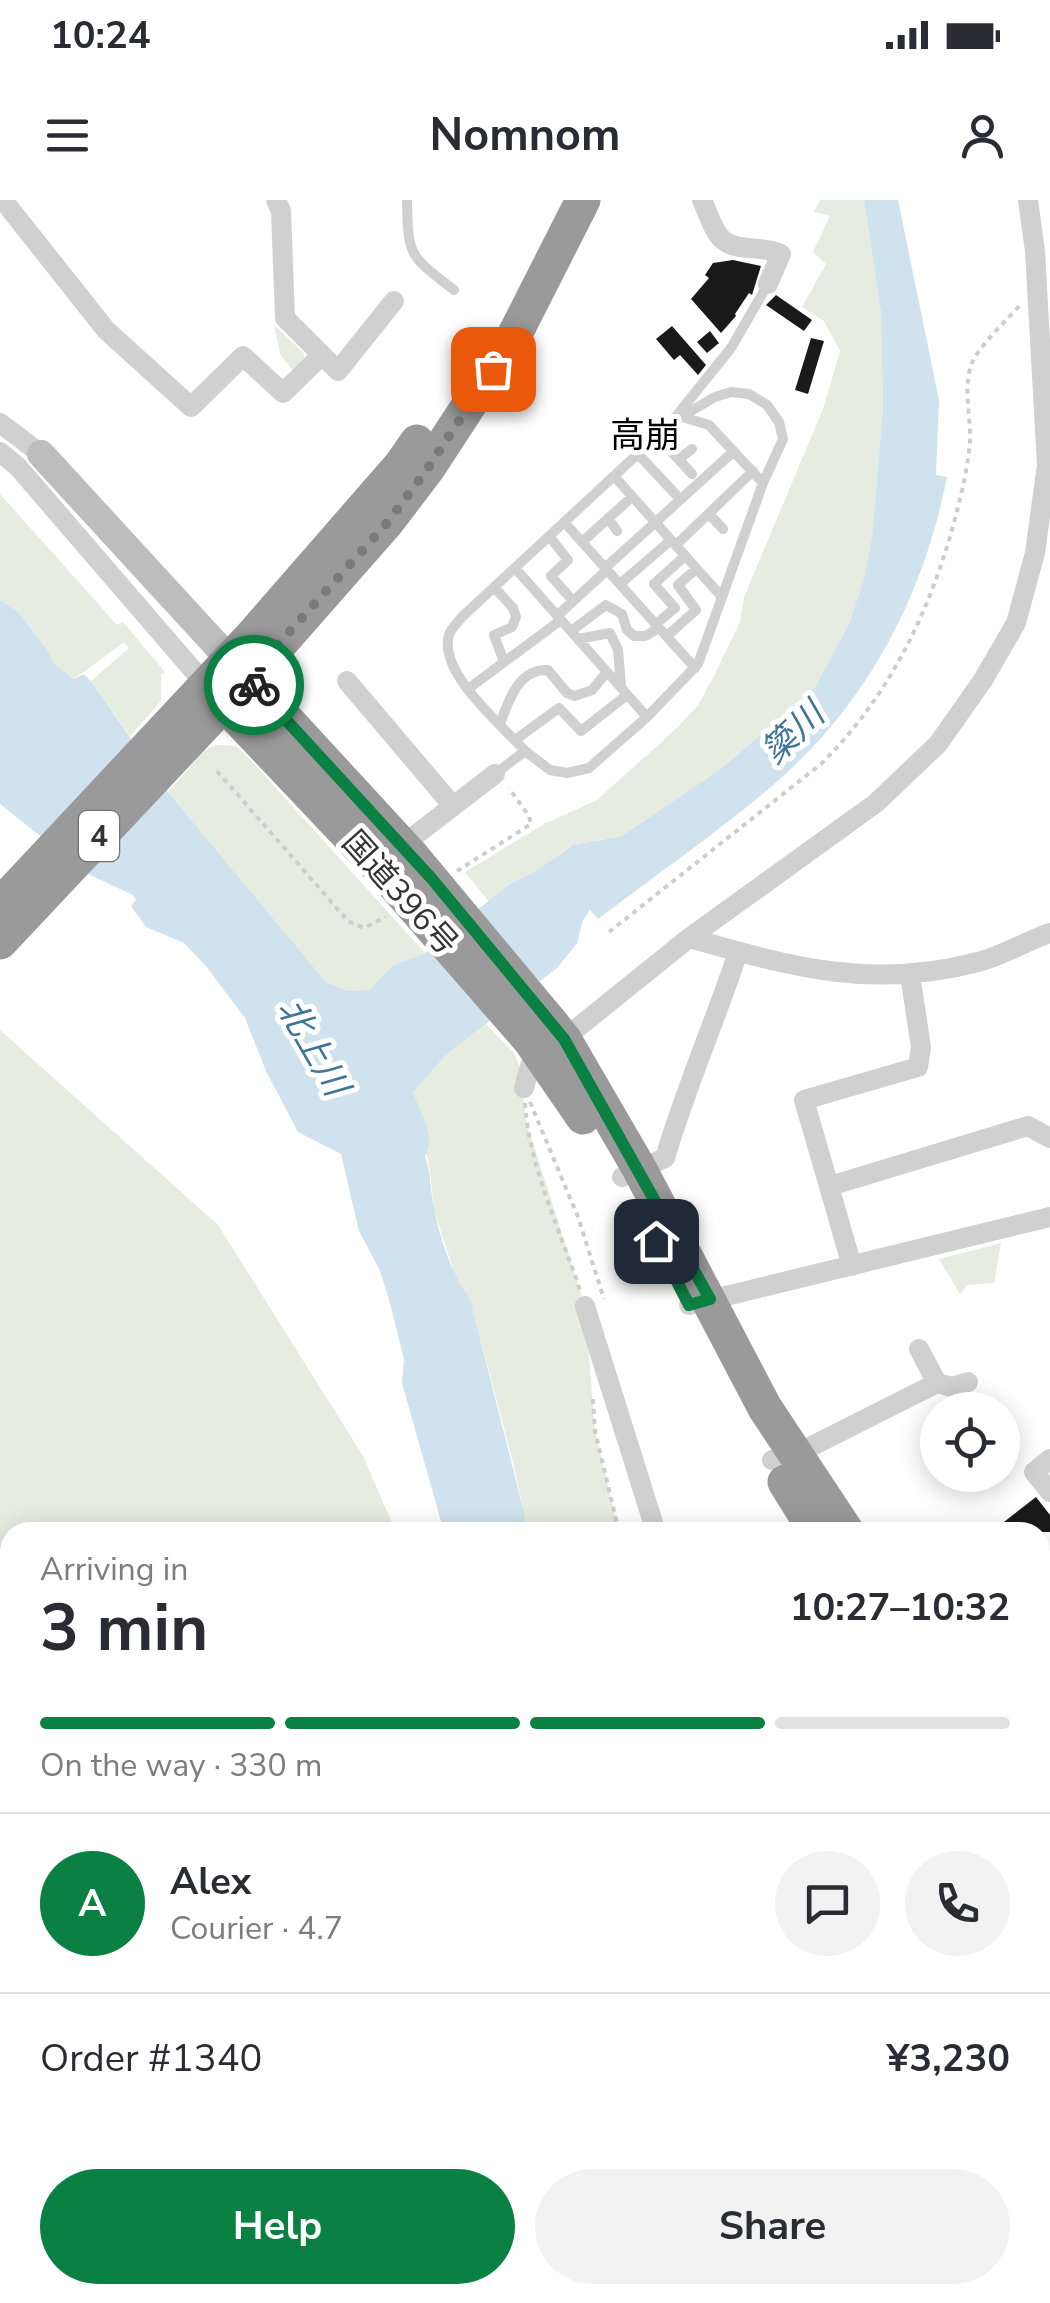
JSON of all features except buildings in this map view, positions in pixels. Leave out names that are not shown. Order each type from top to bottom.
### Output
[{"type":"highway","name":"4","points":[[0,942],[226,681],[401,465],[479,351],[558,200]]},
{"type":"highway","name":"4","points":[[226,681],[330,590],[428,468],[514,336],[584,200]]},
{"type":"highway","name":"国道396号","points":[[226,681],[399,859],[547,1040],[630,1173],[699,1302],[766,1408],[812,1522]]},
{"type":"highway","name":"4","points":[[0,906],[188,724]]},
{"type":"highway","name":"国道396号","points":[[783,1457],[839,1522]]},
{"type":"street","points":[[2,200],[106,330],[190,407],[243,356],[282,393],[321,356]]},
{"type":"street","points":[[276,200],[280,211],[286,318],[338,372],[394,301]]},
{"type":"street","points":[[702,200],[722,243],[732,248],[781,254],[768,284]]},
{"type":"street","points":[[524,1088],[530,1066],[547,1040],[876,803],[938,744],[984,680],[1016,622],[1035,553],[1047,465],[1045,322],[1037,286],[1042,245],[1028,200]]},
{"type":"street","points":[[0,423],[41,454],[226,681]]},
{"type":"street","points":[[0,452],[226,681]]},
{"type":"street","points":[[347,681],[453,806]]},
{"type":"street","points":[[399,859],[453,806],[495,774]]},
{"type":"street","points":[[689,938],[738,952],[866,977],[910,975],[981,962],[1050,933]]},
{"type":"street","points":[[630,1173],[665,1158],[688,1082],[717,1015],[738,952]]},
{"type":"street","points":[[852,1266],[804,1100],[918,1067],[921,1047],[910,975]]},
{"type":"street","points":[[830,1186],[1028,1126],[1050,1138]]},
{"type":"street","points":[[699,1302],[1050,1217]]},
{"type":"street","points":[[585,1306],[653,1522]]},
{"type":"street","points":[[919,1349],[937,1383]]},
{"type":"street","points":[[783,1457],[937,1383],[952,1387],[968,1382]]},
{"type":"street","points":[[1050,1459],[1034,1472],[1050,1492]]},
{"type":"lane","points":[[407,200],[408,244],[421,264],[454,290]]},
{"type":"lane","points":[[670,424],[715,397],[731,392],[749,394],[767,405],[779,422],[783,439],[695,668],[589,768],[567,773],[550,770],[525,751],[468,690],[452,663],[449,633],[462,616],[670,424],[731,348],[768,284]]},
{"type":"lane","points":[[682,416],[709,425],[764,483]]},
{"type":"lane","points":[[658,436],[692,474]]},
{"type":"lane","points":[[679,460],[692,449]]},
{"type":"lane","points":[[468,690],[559,618],[654,522],[734,451]]},
{"type":"lane","points":[[638,454],[680,499]]},
{"type":"lane","points":[[620,584],[709,514],[753,472]]},
{"type":"lane","points":[[614,476],[721,596]]},
{"type":"lane","points":[[582,542],[632,496]]},
{"type":"lane","points":[[709,514],[723,529]]},
{"type":"lane","points":[[608,518],[617,531]]},
{"type":"lane","points":[[564,522],[695,668]]},
{"type":"lane","points":[[549,536],[568,560],[551,576],[573,600]]},
{"type":"lane","points":[[660,629],[674,608],[654,584],[685,556]]},
{"type":"lane","points":[[515,568],[647,717]]},
{"type":"lane","points":[[574,635],[606,605],[618,610],[634,636],[645,636],[696,610],[678,584],[696,569]]},
{"type":"lane","points":[[494,588],[516,616],[516,624],[494,635],[504,662]]},
{"type":"lane","points":[[574,635],[610,633],[618,650],[624,692]]},
{"type":"lane","points":[[500,724],[519,683],[534,672],[548,670],[567,693],[575,696],[592,690],[607,672]]},
{"type":"lane","points":[[514,740],[558,708],[581,731],[624,692]]},
{"type":"lane","points":[[495,774],[525,751]]},
{"type":"path","points":[[609,932],[821,764],[862,719],[906,652],[938,576],[963,486],[970,442],[968,376],[974,358],[1037,286]]},
{"type":"path","points":[[524,1088],[578,1216],[607,1308]]},
{"type":"shaded area","points":[[820,200],[864,200],[881,314],[883,407],[872,537],[864,579],[849,624],[815,687],[722,768],[622,836],[571,845],[539,869],[508,885],[489,902],[465,872],[546,823],[597,800],[678,727],[698,705],[740,622],[744,597],[823,409],[840,351],[824,321],[802,307],[826,264],[813,252],[830,216],[814,212]]},
{"type":"shaded area","points":[[274,325],[304,353],[304,359],[293,371],[280,354]]},
{"type":"shaded area","points":[[0,494],[117,625],[123,622],[165,672],[161,675],[161,701],[130,736],[91,681],[129,648],[124,642],[74,679],[53,663],[18,612],[0,600]]},
{"type":"shaded area","points":[[215,745],[236,746],[246,755],[425,953],[392,966],[369,990],[348,991],[326,982],[168,792],[204,751]]},
{"type":"shaded area","points":[[486,1024],[514,1053],[520,1068],[526,1121],[585,1306],[595,1431],[617,1522],[525,1522],[512,1458],[470,1300],[457,1281],[434,1210],[430,1170],[413,1093],[445,1056]]},
{"type":"shaded area","points":[[0,1030],[218,1225],[363,1456],[392,1522],[0,1522]]},
{"type":"shaded area","points":[[1001,1243],[994,1283],[968,1285],[960,1294],[939,1259]]},
{"type":"water","points":[[864,200],[898,200],[939,400],[936,475],[947,477],[924,562],[889,642],[841,715],[780,779],[598,919],[590,910],[577,943],[557,968],[445,1056],[413,1093],[428,1133],[425,1156],[439,1228],[452,1266],[470,1299],[525,1516],[525,1522],[441,1522],[402,1383],[404,1359],[390,1303],[380,1271],[359,1231],[341,1154],[298,1132],[266,1071],[245,1018],[184,943],[146,927],[131,906],[136,900],[133,895],[88,874],[0,804],[0,600],[18,612],[53,663],[74,679],[84,674],[91,681],[168,792],[326,982],[348,991],[369,990],[392,966],[425,953],[508,885],[572,845],[622,836],[722,768],[815,687],[849,624],[864,579],[872,537],[883,407],[881,314]]},
{"type":"way so far","points":[[254,685],[248,678],[388,522],[493,369]]},
{"type":"district","name":"高崩","points":[[645,435]]},
{"type":"route","points":[[254,685],[432,879],[564,1039],[710,1299],[689,1305],[656,1241]]},
{"type":"water label","name":"簗川","points":[[793,733]]},
{"type":"water label","name":"北上川","points":[[313,1047]]}]
